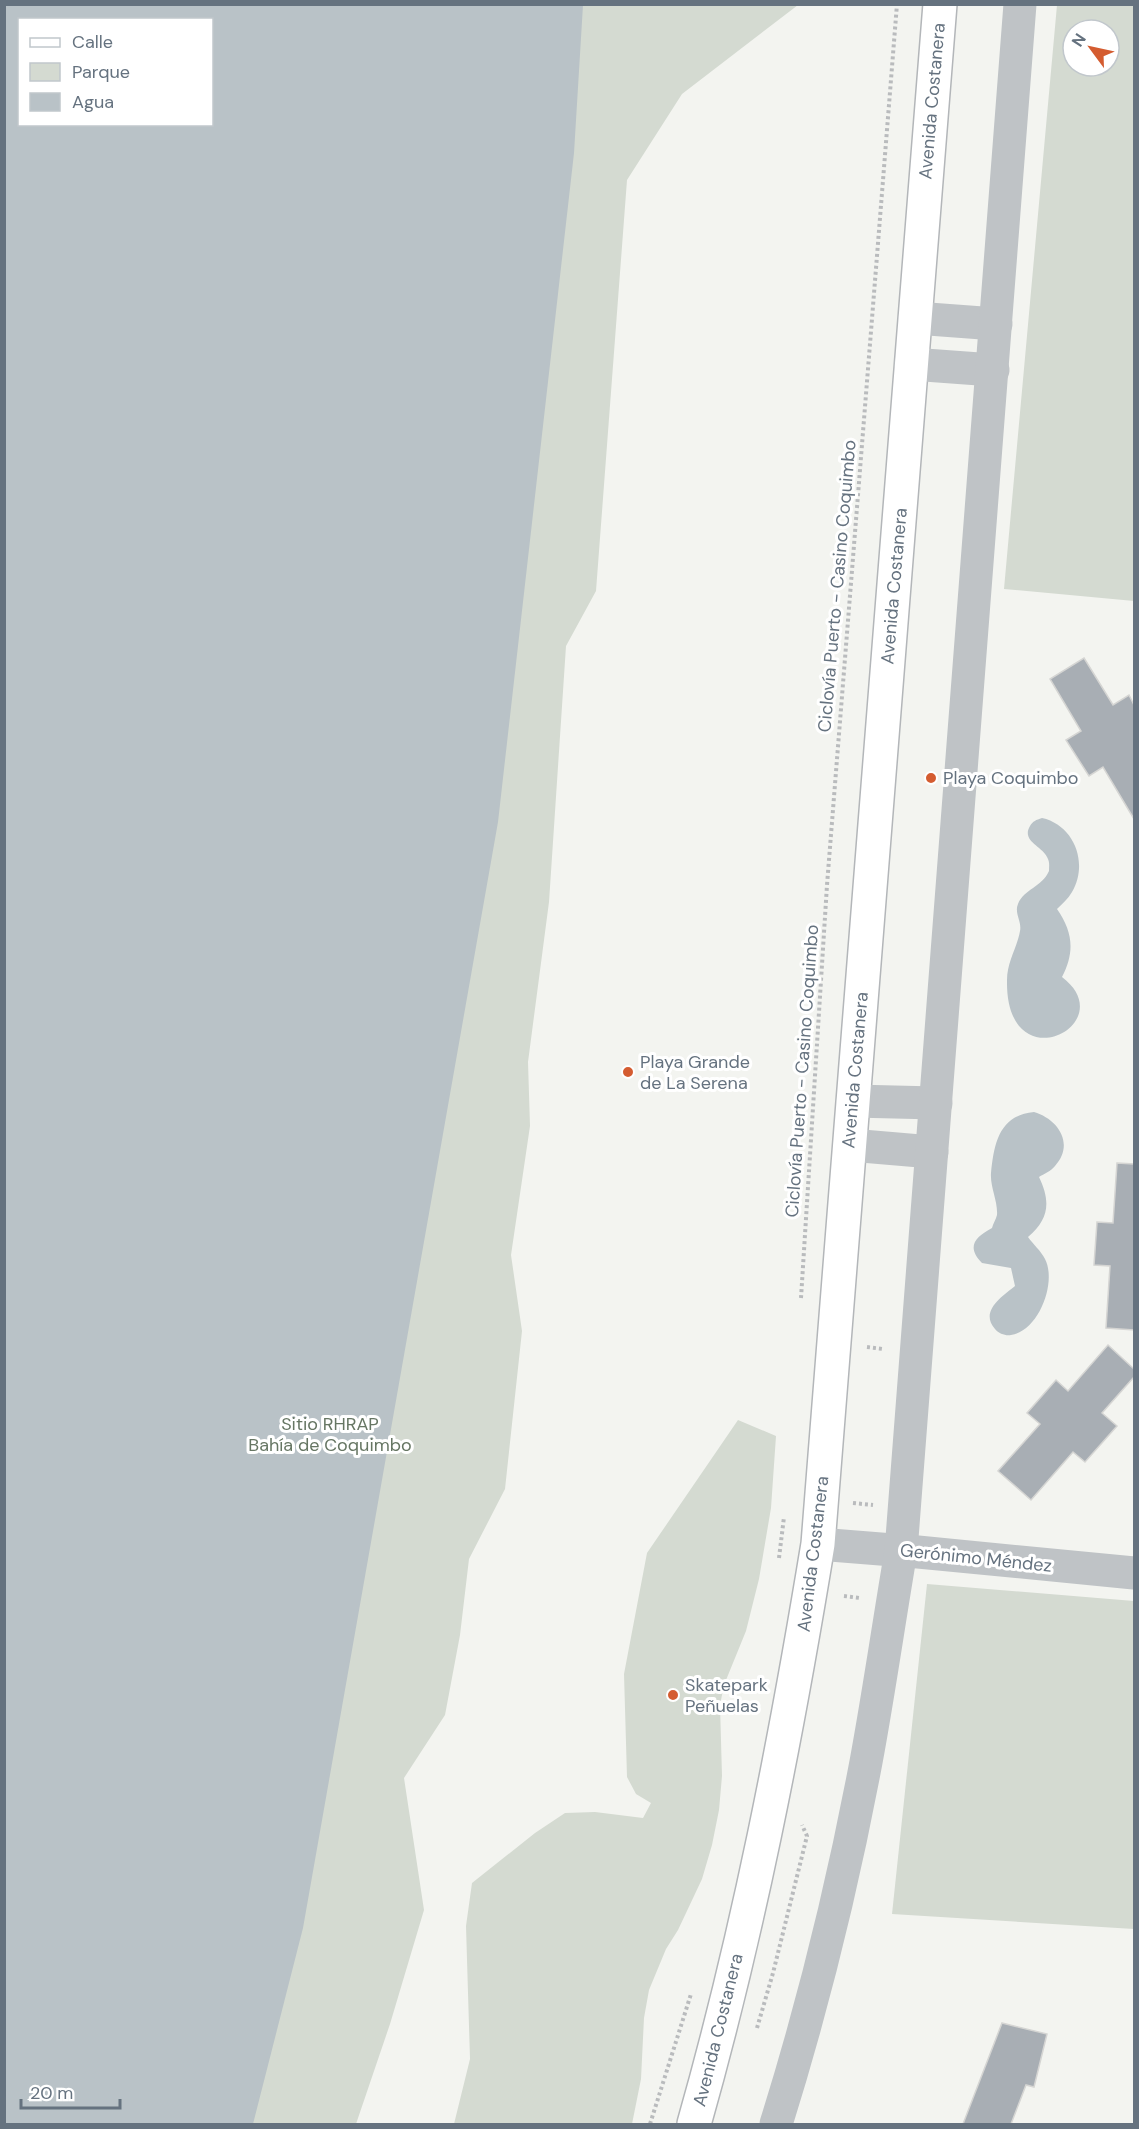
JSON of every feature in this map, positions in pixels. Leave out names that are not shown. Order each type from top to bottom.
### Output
[{"type":"main road","name":"Avenida Costanera","points":[[694,2124],[739,1950],[770,1809],[796,1676],[818,1544],[940,4]]},
{"type":"street","points":[[776,2124],[814,1987],[843,1870],[870,1743],[901,1551],[1020,4]]},
{"type":"street","points":[[915,318],[996,324]]},
{"type":"street","points":[[911,364],[993,370]]},
{"type":"street","points":[[853,1101],[936,1103]]},
{"type":"street","points":[[850,1145],[932,1152]]},
{"type":"street","name":"Gerónimo Méndez","points":[[818,1544],[1134,1573]]},
{"type":"path","name":"Ciclovía Puerto - Casino Coquimbo","points":[[801,1306],[827,885],[897,4]]},
{"type":"path","points":[[778,1566],[785,1507]]},
{"type":"path","points":[[650,2124],[692,1990]]},
{"type":"green space","name":"Sitio RHRAP Bahía de Coquimbo","points":[[326,5],[798,5],[682,94],[627,180],[596,591],[566,646],[549,902],[528,1062],[530,1126],[511,1255],[522,1331],[505,1489],[469,1559],[460,1635],[445,1715],[404,1778],[424,1910],[390,2024],[356,2124],[17,2124]]},
{"type":"green space","points":[[1057,5],[1134,5],[1134,601],[1004,589]]},
{"type":"green space","points":[[738,1420],[776,1436],[771,1508],[759,1579],[746,1631],[724,1685],[720,1705],[722,1776],[719,1810],[712,1845],[702,1879],[678,1930],[666,1949],[649,1990],[644,2018],[641,2079],[632,2124],[454,2124],[470,2059],[466,1926],[472,1883],[535,1833],[565,1813],[595,1812],[643,1818],[651,1803],[636,1794],[627,1777],[624,1674],[647,1553]]},
{"type":"green space","points":[[927,1584],[1134,1601],[1134,1929],[892,1914]]},
{"type":"water","points":[[5,4],[583,5],[574,153],[498,822],[303,1928],[253,2124],[5,2124]]},
{"type":"water","points":[[1042,818],[1063,828],[1075,847],[1078,858],[1077,881],[1070,895],[1057,909],[1066,926],[1070,942],[1069,959],[1062,977],[1077,995],[1079,1012],[1071,1026],[1057,1036],[1040,1038],[1023,1030],[1011,1012],[1007,980],[1020,931],[1018,904],[1049,871],[1047,857],[1028,836],[1031,824]]},
{"type":"water","points":[[1034,1112],[1043,1115],[1056,1126],[1061,1133],[1064,1149],[1061,1158],[1053,1168],[1039,1177],[1045,1194],[1046,1210],[1040,1224],[1028,1237],[1045,1259],[1049,1280],[1043,1304],[1030,1325],[1021,1332],[1007,1335],[995,1329],[990,1316],[991,1310],[999,1299],[1015,1286],[1011,1268],[982,1263],[974,1252],[974,1247],[977,1239],[992,1228],[997,1215],[991,1173],[994,1151],[1001,1132],[1013,1118]]},
{"type":"building","points":[[1084,658],[1113,705],[1129,695],[1134,705],[1134,819],[1103,767],[1089,776],[1066,740],[1081,731],[1050,679]]},
{"type":"building","points":[[1117,1163],[1134,1164],[1134,1330],[1106,1328],[1110,1266],[1094,1265],[1097,1222],[1113,1223]]},
{"type":"building","points":[[1108,1345],[1134,1369],[1134,1377],[1102,1413],[1117,1426],[1085,1462],[1073,1452],[1031,1500],[998,1471],[1040,1424],[1027,1413],[1056,1380],[1068,1391]]},
{"type":"building","points":[[1002,2023],[1047,2034],[1034,2087],[1026,2085],[1011,2124],[963,2124]]},
{"type":"place","name":"Playa Coquimbo","points":[[931,778]]},
{"type":"place","name":"Playa Grande de La Serena","points":[[628,1072]]},
{"type":"place","name":"Skatepark Peñuelas","points":[[673,1695]]}]
